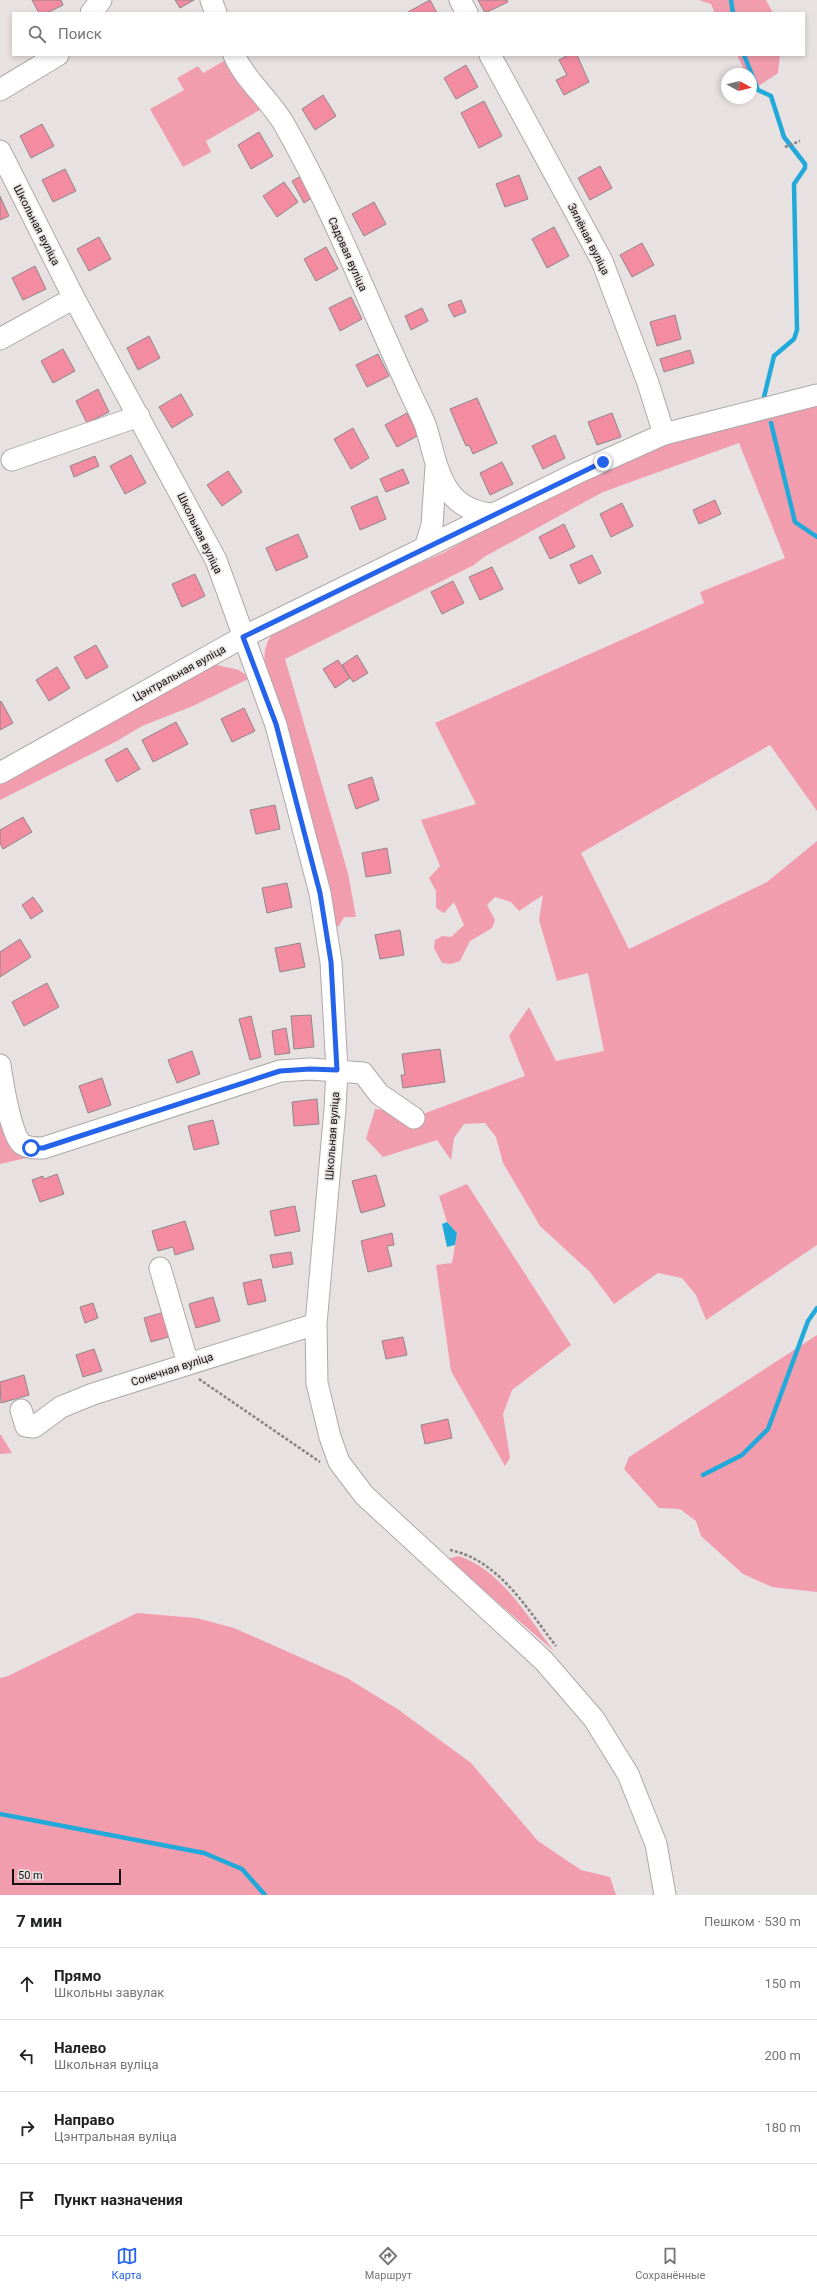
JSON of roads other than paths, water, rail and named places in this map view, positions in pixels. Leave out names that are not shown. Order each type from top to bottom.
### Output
[{"type":"street","points":[[92,12],[101,0]]},
{"type":"street","points":[[211,0],[216,12]]},
{"type":"street","points":[[460,0],[466,12]]},
{"type":"street","points":[[0,90],[56,56]]},
{"type":"street","name":"Садовая вуліца","points":[[235,56],[283,122],[329,213],[426,426],[436,467],[449,490],[460,503],[477,513],[494,514]]},
{"type":"street","name":"Зялёная вуліца","points":[[491,56],[602,261],[648,383],[664,434]]},
{"type":"street","name":"Школьная вуліца","points":[[0,151],[74,298],[216,560],[276,724],[320,893],[331,962],[337,1070],[335,1109],[316,1324],[317,1383],[330,1437],[339,1462],[364,1496],[544,1661],[594,1719],[628,1774],[656,1844],[665,1895]]},
{"type":"street","points":[[0,339],[74,298]]},
{"type":"street","name":"Цэнтральная вуліца","points":[[0,773],[243,637],[494,514],[664,434],[817,395]]},
{"type":"street","points":[[12,460],[139,416]]},
{"type":"street","name":"Садовая вуліца","points":[[425,548],[432,525],[436,467]]},
{"type":"street","points":[[0,1065],[14,1132],[20,1143],[31,1148],[43,1148],[280,1071],[310,1069],[363,1073],[379,1094],[414,1118]]},
{"type":"street","points":[[160,1268],[188,1364]]},
{"type":"street","name":"Сонечная вуліца","points":[[21,1410],[26,1426],[34,1427],[61,1407],[188,1364],[316,1324]]},
{"type":"water","points":[[447,1222],[457,1233],[455,1245],[447,1247],[442,1224]]},
{"type":"waterway","points":[[731,0],[733,12]]},
{"type":"waterway","points":[[744,56],[758,90],[771,96],[784,137],[805,164],[805,168],[794,184],[797,330],[794,339],[774,356],[764,397]]},
{"type":"waterway","points":[[771,423],[795,522],[817,537]]},
{"type":"waterway","points":[[703,1475],[742,1455],[768,1429],[808,1321],[817,1308]]},
{"type":"waterway","points":[[0,1814],[204,1853],[242,1869],[265,1895]]}]
